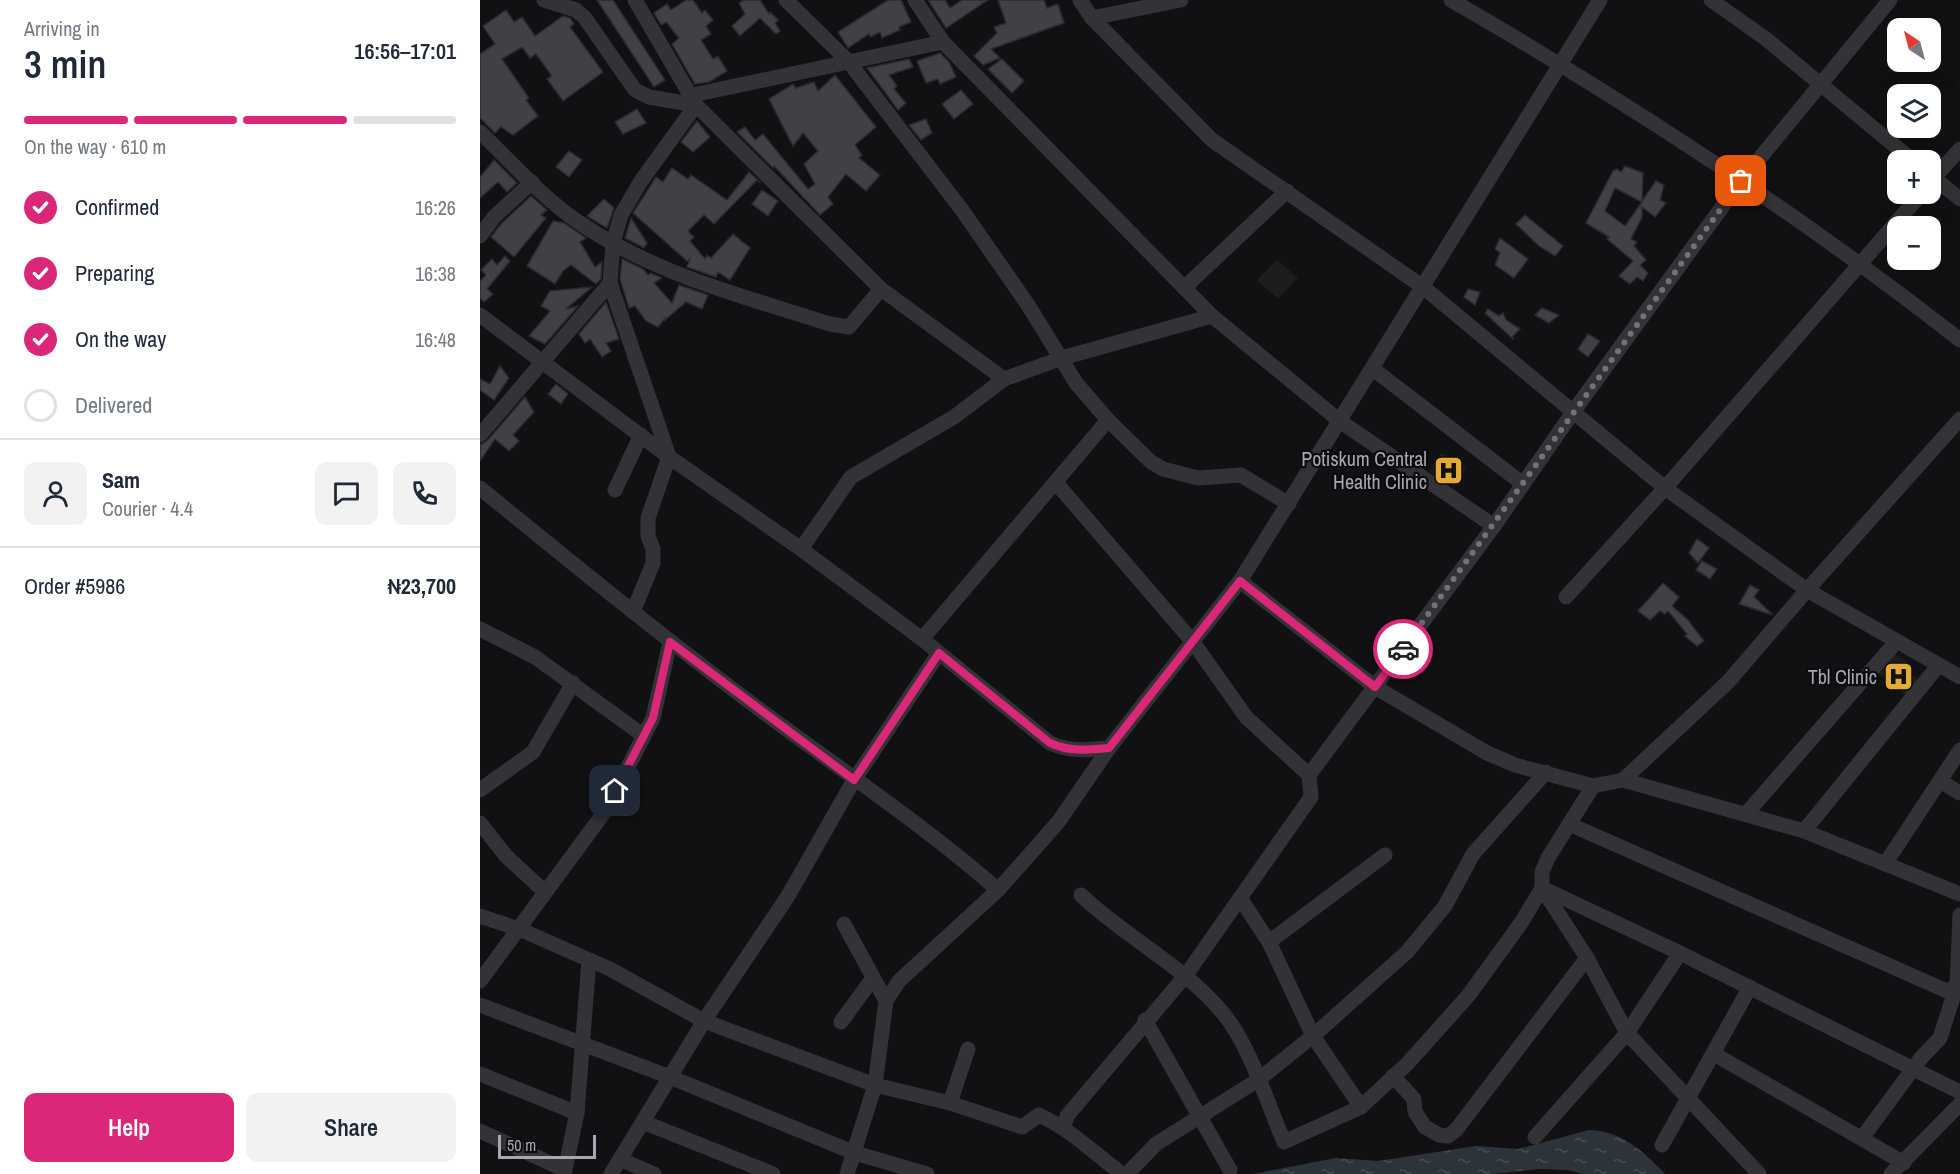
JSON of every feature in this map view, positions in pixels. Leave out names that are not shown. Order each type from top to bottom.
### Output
[{"type":"street","points":[[544,0],[570,7],[585,18],[635,90],[649,97],[692,100],[848,61],[943,42]]},
{"type":"street","points":[[635,0],[692,100],[882,289],[1004,378]]},
{"type":"street","points":[[786,0],[848,61],[962,210],[1062,358],[1076,383],[1108,420],[1151,462],[1163,469],[1198,478],[1241,475],[1288,504]]},
{"type":"street","points":[[915,0],[943,42],[1212,316],[1341,422],[1494,526]]},
{"type":"street","points":[[1080,0],[1092,18],[1206,135],[1423,287],[1665,488],[1807,590],[1938,666],[1959,674]]},
{"type":"street","points":[[1092,18],[1181,0]]},
{"type":"street","points":[[1450,0],[1561,63],[1741,181],[1861,263],[1960,340]]},
{"type":"street","points":[[847,1174],[875,1085],[886,1001],[899,981],[998,890],[1059,821],[1109,748],[1240,581],[1341,422],[1600,0]]},
{"type":"street","points":[[1711,0],[1766,39],[1900,150]]},
{"type":"street","points":[[1065,1126],[1067,1116],[1145,1020],[1186,975],[1311,797],[1309,775],[1494,526],[1573,412],[1741,181],[1890,0]]},
{"type":"street","points":[[633,612],[653,563],[653,549],[648,536],[648,518],[669,457],[610,283],[613,243],[621,215],[692,100]]},
{"type":"street","points":[[480,132],[576,221],[647,262],[712,286],[830,324],[849,327],[882,289]]},
{"type":"street","points":[[1941,169],[1960,149]]},
{"type":"street","points":[[480,236],[494,217],[532,182]]},
{"type":"street","points":[[1941,185],[1960,199]]},
{"type":"street","points":[[1184,288],[1287,190]]},
{"type":"street","points":[[1566,597],[1665,488],[1912,204]]},
{"type":"street","points":[[480,435],[610,283]]},
{"type":"street","points":[[480,315],[544,360],[669,457],[801,549],[922,639],[1050,743],[1080,751],[1109,748]]},
{"type":"street","points":[[801,549],[851,477],[954,417],[1004,378],[1062,358],[1212,316]]},
{"type":"street","points":[[1373,369],[1523,484]]},
{"type":"street","points":[[1623,780],[1728,682],[1960,419]]},
{"type":"street","points":[[922,639],[1057,484],[1081,450],[1108,420]]},
{"type":"street","points":[[615,490],[641,435]]},
{"type":"street","points":[[1057,484],[1193,642],[1246,717],[1309,775]]},
{"type":"street","points":[[480,488],[670,642],[854,780],[945,843],[998,890]]},
{"type":"street","points":[[1240,581],[1375,687],[1487,753],[1515,765],[1593,786],[1623,780],[1804,831],[1960,894]]},
{"type":"street","points":[[480,629],[535,657],[644,736]]},
{"type":"street","points":[[480,981],[544,891],[606,810],[644,736],[656,706],[670,642]]},
{"type":"street","points":[[1746,814],[1896,642]]},
{"type":"street","points":[[611,1174],[704,1021],[788,896],[854,780],[939,653]]},
{"type":"street","points":[[1804,831],[1938,666]]},
{"type":"street","points":[[480,790],[533,752],[573,683]]},
{"type":"street","points":[[1885,864],[1960,750]]},
{"type":"street","points":[[1127,1174],[1156,1144],[1258,1080],[1313,1036],[1407,952],[1445,906],[1473,854],[1546,772]]},
{"type":"street","points":[[1940,781],[1960,793]]},
{"type":"street","points":[[1081,895],[1104,917],[1186,975],[1224,1014],[1258,1080],[1284,1142],[1360,1107],[1393,1076],[1468,996],[1521,923],[1542,888],[1542,872],[1593,786]]},
{"type":"street","points":[[480,824],[515,866],[544,891]]},
{"type":"street","points":[[1569,824],[1947,991],[1959,985]]},
{"type":"street","points":[[1269,942],[1385,855]]},
{"type":"street","points":[[1542,888],[1750,987],[1960,1092]]},
{"type":"street","points":[[1542,888],[1587,958],[1627,1032],[1759,1174]]},
{"type":"street","points":[[1240,898],[1269,942],[1313,1036],[1360,1107]]},
{"type":"street","points":[[1862,1138],[1940,1038],[1959,985],[1960,915]]},
{"type":"street","points":[[480,916],[519,929],[589,960],[704,1021],[875,1085],[950,1103],[1022,1127],[1039,1115],[1065,1126],[1071,1135],[1122,1174]]},
{"type":"street","points":[[844,924],[886,1001]]},
{"type":"street","points":[[1535,1137],[1627,1032],[1680,953]]},
{"type":"street","points":[[1393,1076],[1414,1099],[1415,1112],[1425,1126],[1439,1135],[1448,1136],[1456,1130],[1587,958]]},
{"type":"street","points":[[480,1131],[565,1170],[577,1113],[589,960]]},
{"type":"street","points":[[841,1022],[873,978]]},
{"type":"street","points":[[1662,1145],[1750,987]]},
{"type":"street","points":[[480,1005],[670,1077],[855,1153],[927,1174]]},
{"type":"street","points":[[1145,1020],[1230,1170]]},
{"type":"street","points":[[950,1103],[968,1049]]},
{"type":"street","points":[[1714,1054],[1904,1163]]},
{"type":"street","points":[[480,1074],[577,1113]]},
{"type":"street","points":[[1891,1174],[1960,1104]]},
{"type":"street","points":[[643,1122],[773,1174]]},
{"type":"street","points":[[620,1159],[654,1174]]},
{"type":"shaded area","points":[[1277,260],[1298,278],[1278,299],[1257,280]]},
{"type":"shaded area","name":"Potiskum Central Health Clinic","points":[[1442,453],[1466,468],[1454,487],[1430,472],[1435,460]]},
{"type":"shaded area","name":"Tbl Clinic","points":[[1894,654],[1909,663],[1904,670],[1919,679],[1907,697],[1878,673]]},
{"type":"water","points":[[1589,1130],[1601,1131],[1622,1138],[1640,1150],[1665,1174],[1582,1174],[1569,1170],[1539,1169],[1493,1174],[1253,1174],[1336,1158],[1378,1161],[1476,1146],[1518,1149]]},
{"type":"building","points":[[597,0],[613,0],[665,80],[654,87]]},
{"type":"building","points":[[686,0],[693,0],[702,13],[705,10],[713,20],[706,26],[711,34],[701,40],[713,59],[718,56],[727,71],[709,82],[695,84],[672,44],[679,38],[666,22],[661,25],[654,13],[667,4],[671,10]]},
{"type":"building","points":[[744,0],[760,0],[769,14],[770,12],[778,20],[775,23],[780,31],[776,34],[760,18],[740,36],[732,26],[745,14],[739,3]]},
{"type":"building","points":[[888,0],[901,0],[911,22],[882,38],[880,32],[870,37],[869,34],[848,48],[838,32]]},
{"type":"building","points":[[928,0],[945,0],[950,8],[962,0],[988,0],[946,28]]},
{"type":"building","points":[[998,0],[1044,0],[1047,8],[1058,4],[1064,23],[991,49],[1000,58],[983,65],[974,56],[997,33],[994,27],[1006,23]]},
{"type":"building","points":[[506,10],[514,22],[522,17],[535,36],[563,16],[570,18],[574,24],[570,27],[603,72],[563,101],[547,79],[552,76],[536,54],[530,58],[522,47],[502,59],[529,98],[526,100],[538,116],[513,135],[501,127],[495,133],[480,118],[480,54],[495,44],[483,26]]},
{"type":"building","points":[[940,53],[949,62],[956,77],[940,84],[938,79],[926,83],[917,61]]},
{"type":"building","points":[[909,59],[913,67],[889,75],[897,86],[894,89],[906,103],[898,110],[867,68]]},
{"type":"building","points":[[1002,59],[1024,81],[1012,93],[988,69]]},
{"type":"building","points":[[835,75],[876,127],[855,145],[862,155],[859,158],[880,175],[866,191],[846,174],[828,197],[833,204],[820,215],[774,166],[773,168],[737,132],[745,127],[755,140],[763,134],[808,189],[815,184],[804,164],[818,151],[803,133],[793,146],[769,99],[793,84],[796,88],[814,82],[818,91]]},
{"type":"building","points":[[961,90],[973,104],[954,119],[942,104]]},
{"type":"building","points":[[637,109],[646,123],[623,134],[615,122]]},
{"type":"building","points":[[926,119],[932,133],[921,140],[909,125]]},
{"type":"building","points":[[697,121],[710,137],[693,152],[681,142]]},
{"type":"building","points":[[569,151],[582,160],[569,177],[556,167]]},
{"type":"building","points":[[494,160],[517,183],[507,192],[498,182],[480,198],[480,177]]},
{"type":"building","points":[[1625,166],[1643,173],[1642,201],[1656,181],[1664,185],[1660,200],[1666,203],[1655,217],[1642,207],[1642,217],[1631,239],[1637,242],[1634,246],[1646,260],[1640,265],[1648,273],[1643,281],[1637,277],[1630,284],[1619,276],[1633,261],[1607,239],[1609,237],[1586,223],[1613,171],[1617,169],[1621,172]],"holes":[[[1615,188],[1642,202],[1625,226],[1605,211]]]},
{"type":"building","points":[[672,168],[688,179],[691,175],[727,200],[749,172],[761,183],[757,180],[714,224],[704,215],[688,231],[694,237],[690,241],[705,259],[707,255],[711,258],[733,234],[750,248],[730,280],[718,272],[716,277],[687,267],[690,259],[687,261],[633,213],[656,177],[663,182]]},
{"type":"building","points":[[762,190],[778,201],[768,216],[752,204]]},
{"type":"building","points":[[531,196],[547,210],[541,215],[546,218],[514,257],[491,237],[501,224]]},
{"type":"building","points":[[604,199],[614,208],[607,228],[587,216]]},
{"type":"building","points":[[1525,215],[1563,246],[1555,256],[1539,246],[1516,224]]},
{"type":"building","points":[[631,218],[647,243],[644,248],[625,238]]},
{"type":"building","points":[[553,221],[564,223],[586,238],[580,242],[595,267],[602,262],[601,279],[596,284],[571,265],[563,271],[555,284],[527,266]]},
{"type":"building","points":[[1500,238],[1528,259],[1514,278],[1495,265],[1500,253],[1495,249]]},
{"type":"building","points":[[505,256],[510,261],[487,289],[493,294],[484,302],[480,298],[480,281],[486,275],[481,270],[492,259],[497,265]]},
{"type":"building","points":[[622,259],[643,269],[648,275],[651,273],[662,278],[654,283],[672,303],[679,285],[708,295],[702,309],[686,302],[664,321],[666,317],[658,327],[646,321],[635,306],[629,308],[620,279]]},
{"type":"building","points":[[592,287],[566,309],[578,306],[545,344],[529,336],[550,311],[541,306],[550,291]]},
{"type":"building","points":[[1468,289],[1480,292],[1475,305],[1464,297]]},
{"type":"building","points":[[606,302],[619,339],[606,343],[611,351],[602,357],[590,339],[585,343],[579,334]]},
{"type":"building","points":[[1542,308],[1559,315],[1549,323],[1535,315]]},
{"type":"building","points":[[1488,309],[1499,316],[1503,313],[1506,320],[1520,329],[1512,337],[1514,340],[1485,313]]},
{"type":"building","points":[[1588,334],[1600,341],[1588,357],[1578,349]]},
{"type":"building","points":[[500,366],[509,378],[494,400],[480,390],[480,379],[490,384]]},
{"type":"building","points":[[556,384],[568,394],[561,404],[548,394]]},
{"type":"building","points":[[525,397],[534,412],[513,435],[519,441],[509,451],[495,439],[480,461],[480,445],[487,441]]},
{"type":"building","points":[[1697,539],[1709,548],[1698,563],[1689,553]]},
{"type":"building","points":[[1702,561],[1717,569],[1710,579],[1696,570]]},
{"type":"building","points":[[1663,583],[1679,597],[1672,606],[1688,620],[1704,641],[1697,646],[1685,636],[1687,634],[1668,611],[1665,614],[1660,611],[1650,620],[1638,611]]},
{"type":"building","points":[[1750,585],[1759,590],[1754,597],[1773,615],[1739,604]]},
{"type":"way so far","points":[[1403,649],[1741,181]]},
{"type":"place","name":"Potiskum Central Health Clinic","points":[[1448,470]]},
{"type":"place","name":"Tbl Clinic","points":[[1898,676]]},
{"type":"route","points":[[615,791],[653,718],[670,642],[854,780],[939,653],[1050,743],[1080,751],[1109,748],[1240,581],[1375,687],[1403,649]]}]
